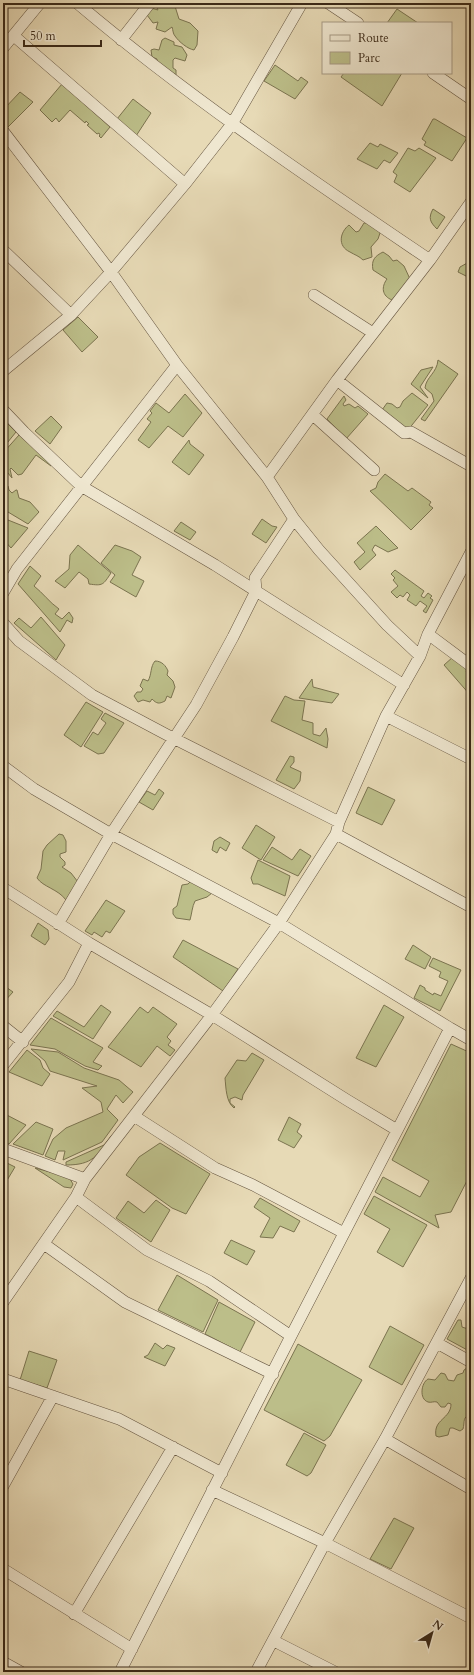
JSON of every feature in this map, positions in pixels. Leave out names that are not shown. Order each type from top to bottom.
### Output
[{"type":"street","points":[[3,48],[40,3]]},
{"type":"street","points":[[77,3],[170,79],[232,124],[430,260]]},
{"type":"street","points":[[121,40],[150,3]]},
{"type":"street","points":[[3,371],[71,315],[111,272],[185,184],[232,124],[302,3]]},
{"type":"street","points":[[328,3],[356,22]]},
{"type":"street","points":[[14,36],[185,184]]},
{"type":"street","points":[[434,74],[471,99]]},
{"type":"street","points":[[3,131],[111,272],[177,365],[267,477],[294,519],[319,550],[387,626],[420,656]]},
{"type":"street","points":[[267,477],[313,415],[336,380],[430,260],[471,202]]},
{"type":"street","points":[[3,250],[71,315]]},
{"type":"street","points":[[314,295],[373,334]]},
{"type":"street","points":[[3,593],[17,569],[177,365]]},
{"type":"street","points":[[336,380],[404,433],[411,432],[471,466]]},
{"type":"street","points":[[3,410],[81,486],[216,565],[404,685]]},
{"type":"street","points":[[313,415],[374,470]]},
{"type":"street","points":[[58,924],[111,834],[199,698],[233,637],[256,591],[255,578],[294,519]]},
{"type":"street","points":[[3,1302],[76,1197],[85,1179],[212,1015],[279,923],[336,834],[339,822],[386,716],[420,656],[428,634],[471,552]]},
{"type":"street","points":[[3,623],[19,642],[92,695],[173,738],[339,822]]},
{"type":"street","points":[[428,634],[471,666]]},
{"type":"street","points":[[386,716],[471,759]]},
{"type":"street","points":[[3,766],[34,789],[111,834],[279,923],[471,1040]]},
{"type":"street","points":[[336,834],[471,907]]},
{"type":"street","points":[[3,888],[58,924],[212,1015],[397,1130]]},
{"type":"street","points":[[3,1065],[23,1042],[69,982],[89,943]]},
{"type":"street","points":[[3,1026],[23,1042]]},
{"type":"street","points":[[120,1672],[450,1028]]},
{"type":"street","points":[[134,1116],[215,1168],[253,1185],[344,1233]]},
{"type":"street","points":[[3,1149],[85,1179]]},
{"type":"street","points":[[76,1197],[147,1250],[210,1281],[291,1336]]},
{"type":"street","points":[[44,1244],[125,1302],[273,1374]]},
{"type":"street","points":[[256,1672],[274,1641],[325,1543],[385,1439],[471,1278]]},
{"type":"street","points":[[436,1343],[471,1362]]},
{"type":"street","points":[[3,1379],[119,1419],[222,1473]]},
{"type":"street","points":[[3,1486],[53,1396]]},
{"type":"street","points":[[385,1439],[471,1489]]},
{"type":"street","points":[[74,1614],[173,1447]]},
{"type":"street","points":[[212,1490],[325,1543],[471,1618]]},
{"type":"street","points":[[3,1569],[132,1649]]},
{"type":"street","points":[[274,1641],[334,1672]]},
{"type":"street","points":[[3,1662],[21,1672]]},
{"type":"green space","points":[[174,3],[179,19],[190,23],[198,31],[197,45],[194,50],[186,47],[179,41],[174,34],[172,27],[165,32],[156,29],[158,22],[153,23],[147,15],[151,8],[158,10],[155,4]]},
{"type":"green space","points":[[397,9],[416,22],[388,22]]},
{"type":"green space","points":[[165,38],[174,42],[174,45],[182,47],[187,55],[185,61],[175,58],[173,60],[173,68],[176,70],[176,75],[157,64],[157,59],[152,57],[151,50],[159,50],[162,40]]},
{"type":"green space","points":[[275,65],[298,81],[301,77],[308,82],[295,99],[264,81]]},
{"type":"green space","points":[[343,74],[401,74],[382,106],[341,77]]},
{"type":"green space","points":[[62,84],[110,127],[101,138],[99,133],[97,134],[87,125],[89,124],[86,121],[85,123],[70,110],[59,122],[56,118],[52,122],[40,110]]},
{"type":"green space","points":[[20,92],[33,102],[8,127],[3,120],[3,110]]},
{"type":"green space","points":[[133,99],[151,113],[136,136],[117,119]]},
{"type":"green space","points":[[433,119],[467,138],[452,161],[424,145],[426,142],[422,139]]},
{"type":"green space","points":[[370,143],[378,147],[380,144],[398,153],[390,163],[384,160],[377,169],[357,159]]},
{"type":"green space","points":[[408,148],[415,151],[419,148],[436,158],[410,192],[394,182],[397,175],[393,172]]},
{"type":"green space","points":[[433,209],[445,217],[437,229],[430,220]]},
{"type":"green space","points":[[364,223],[371,223],[380,233],[378,239],[371,247],[372,257],[363,260],[346,249],[343,246],[341,239],[344,231],[349,225],[356,232],[359,231]]},
{"type":"green space","points":[[383,252],[393,261],[397,260],[404,266],[410,279],[392,300],[384,294],[383,288],[387,279],[373,270],[374,259]]},
{"type":"green space","points":[[469,262],[471,263],[471,282],[466,276],[458,272],[460,267]]},
{"type":"green space","points":[[78,317],[98,337],[82,352],[63,330]]},
{"type":"green space","points":[[438,360],[458,374],[425,421],[421,419],[434,401],[432,394],[425,388],[427,381],[436,368]]},
{"type":"green space","points":[[433,367],[420,387],[428,398],[411,384],[421,370]]},
{"type":"green space","points":[[412,393],[428,405],[408,430],[382,410],[387,403],[392,404],[397,408],[400,407],[403,401]]},
{"type":"green space","points":[[185,394],[202,413],[183,437],[168,426],[149,448],[138,440],[151,422],[147,419],[152,413],[150,411],[156,403],[169,413]]},
{"type":"green space","points":[[344,396],[346,400],[343,404],[344,406],[349,404],[355,408],[358,406],[368,414],[346,439],[327,419]]},
{"type":"green space","points":[[51,416],[62,427],[50,444],[35,431]]},
{"type":"green space","points":[[3,419],[16,432],[3,448]]},
{"type":"green space","points":[[19,435],[52,464],[51,466],[36,455],[22,474],[18,475],[11,468],[12,478],[3,467],[3,453]]},
{"type":"green space","points":[[189,440],[190,444],[204,455],[189,475],[172,462]]},
{"type":"green space","points":[[385,474],[408,491],[412,488],[431,502],[429,505],[433,508],[411,530],[370,491],[376,488],[378,482]]},
{"type":"green space","points":[[8,486],[12,493],[17,490],[19,498],[30,502],[39,512],[28,524],[3,509],[3,489]]},
{"type":"green space","points":[[3,518],[28,528],[11,548],[3,539]]},
{"type":"green space","points":[[262,519],[272,526],[277,527],[266,543],[252,534]]},
{"type":"green space","points":[[181,522],[196,532],[190,540],[174,531]]},
{"type":"green space","points":[[376,526],[398,548],[388,552],[375,545],[372,550],[376,555],[360,570],[354,562],[365,552],[357,543]]},
{"type":"green space","points":[[78,545],[111,573],[102,584],[89,584],[88,579],[79,572],[65,588],[55,581],[69,569],[70,555]]},
{"type":"green space","points":[[115,545],[132,551],[141,557],[132,575],[144,581],[136,597],[110,582],[115,575],[101,563]]},
{"type":"green space","points":[[30,566],[41,576],[34,586],[59,609],[55,614],[62,619],[69,612],[73,618],[72,623],[67,620],[60,632],[18,584]]},
{"type":"green space","points":[[395,570],[424,591],[421,596],[424,598],[428,593],[432,596],[430,598],[433,600],[426,613],[423,611],[427,606],[420,601],[416,606],[407,600],[410,595],[407,592],[403,597],[400,595],[397,598],[391,592],[398,586],[393,580],[395,578],[391,574]]},
{"type":"green space","points":[[41,617],[65,645],[56,660],[14,623],[19,618],[31,628]]},
{"type":"green space","points":[[453,657],[468,669],[466,672],[471,677],[471,696],[444,665]]},
{"type":"green space","points":[[155,661],[162,663],[165,666],[168,671],[167,675],[173,681],[175,687],[171,698],[167,696],[165,701],[160,703],[157,703],[152,699],[150,702],[143,700],[138,702],[134,696],[137,692],[141,692],[143,689],[140,686],[143,679],[148,681]]},
{"type":"green space","points":[[312,679],[313,687],[339,694],[332,703],[299,698]]},
{"type":"green space","points":[[285,696],[294,700],[305,701],[302,720],[313,723],[313,734],[320,736],[326,728],[328,739],[327,748],[271,721]]},
{"type":"green space","points":[[86,702],[103,712],[81,747],[64,735]]},
{"type":"green space","points":[[105,713],[124,723],[104,753],[98,754],[84,746],[93,732],[98,735],[106,723],[101,719]]},
{"type":"green space","points":[[290,756],[294,757],[294,762],[290,767],[301,772],[300,781],[294,789],[276,780]]},
{"type":"green space","points":[[368,787],[395,800],[382,825],[356,813]]},
{"type":"green space","points":[[159,789],[164,793],[153,810],[139,802],[147,791],[155,795]]},
{"type":"green space","points":[[256,825],[275,837],[261,860],[242,848]]},
{"type":"green space","points":[[59,834],[63,835],[66,841],[66,852],[60,854],[60,857],[65,862],[65,865],[62,867],[71,873],[78,882],[66,900],[63,896],[43,884],[37,878],[41,869],[43,851]]},
{"type":"green space","points":[[220,837],[230,843],[226,851],[220,847],[217,853],[212,850],[214,841]]},
{"type":"green space","points":[[272,847],[292,860],[300,849],[311,856],[298,876],[263,860]]},
{"type":"green space","points":[[258,860],[290,876],[285,896],[258,884],[253,884],[251,878]]},
{"type":"green space","points":[[191,881],[212,893],[207,897],[195,901],[190,920],[176,918],[173,914],[173,909],[177,906],[182,885],[188,884]]},
{"type":"green space","points":[[106,900],[125,911],[110,933],[106,931],[102,937],[94,932],[92,935],[85,931]]},
{"type":"green space","points":[[38,923],[48,930],[49,939],[45,945],[31,936]]},
{"type":"green space","points":[[183,940],[238,969],[223,991],[173,957]]},
{"type":"green space","points":[[413,945],[431,957],[425,969],[405,959]]},
{"type":"green space","points":[[433,958],[461,970],[440,1011],[414,998],[420,985],[433,995],[434,993],[441,996],[448,981],[439,977],[441,972],[429,966]]},
{"type":"green space","points":[[3,985],[13,992],[3,1003]]},
{"type":"green space","points":[[101,1005],[111,1012],[93,1039],[53,1016],[57,1011],[84,1027]]},
{"type":"green space","points":[[384,1005],[404,1017],[376,1067],[356,1058]]},
{"type":"green space","points":[[140,1007],[148,1013],[153,1007],[177,1024],[167,1037],[171,1041],[168,1045],[175,1050],[170,1056],[157,1046],[141,1067],[108,1047]]},
{"type":"green space","points":[[51,1018],[103,1048],[93,1062],[102,1066],[98,1070],[85,1066],[55,1049],[30,1045]]},
{"type":"green space","points":[[451,1044],[471,1053],[471,1173],[451,1212],[435,1215],[439,1228],[375,1192],[383,1177],[420,1197],[429,1181],[392,1160]]},
{"type":"green space","points":[[31,1049],[58,1052],[84,1068],[119,1080],[133,1092],[123,1103],[116,1095],[107,1109],[118,1120],[102,1142],[63,1160],[65,1151],[58,1151],[55,1160],[45,1156],[53,1139],[66,1128],[103,1112],[101,1102],[82,1088],[97,1086],[50,1071],[45,1061]]},
{"type":"green space","points":[[27,1050],[40,1060],[43,1068],[50,1074],[42,1086],[9,1072]]},
{"type":"green space","points":[[252,1053],[264,1060],[243,1095],[242,1100],[235,1097],[230,1099],[230,1103],[235,1107],[234,1108],[229,1102],[228,1099],[225,1078],[237,1060],[246,1061]]},
{"type":"green space","points":[[3,1113],[26,1125],[9,1144],[3,1141]]},
{"type":"green space","points":[[289,1117],[301,1124],[297,1132],[302,1136],[294,1148],[278,1140]]},
{"type":"green space","points":[[36,1122],[53,1129],[43,1155],[13,1144]]},
{"type":"green space","points":[[112,1135],[94,1158],[75,1165],[66,1165],[66,1162],[104,1145]]},
{"type":"green space","points":[[160,1143],[210,1174],[186,1214],[172,1208],[126,1175],[139,1157]]},
{"type":"green space","points":[[3,1161],[15,1167],[3,1187]]},
{"type":"green space","points":[[35,1168],[62,1175],[70,1179],[73,1184],[71,1188],[64,1187]]},
{"type":"green space","points":[[374,1196],[427,1225],[403,1267],[377,1252],[390,1229],[364,1214]]},
{"type":"green space","points":[[260,1198],[300,1221],[294,1232],[280,1226],[273,1238],[260,1237],[270,1218],[254,1207]]},
{"type":"green space","points":[[156,1200],[170,1210],[151,1242],[116,1218],[128,1201],[144,1213]]},
{"type":"green space","points":[[231,1240],[255,1251],[247,1265],[224,1253]]},
{"type":"green space","points":[[177,1275],[218,1300],[203,1332],[158,1310]]},
{"type":"green space","points":[[219,1302],[255,1322],[240,1352],[205,1334]]},
{"type":"green space","points":[[458,1320],[461,1320],[462,1327],[471,1330],[471,1352],[447,1339]]},
{"type":"green space","points":[[390,1326],[424,1345],[402,1385],[369,1367]]},
{"type":"green space","points":[[155,1343],[163,1349],[167,1345],[175,1348],[165,1366],[144,1357],[148,1355]]},
{"type":"green space","points":[[298,1344],[362,1380],[330,1436],[324,1441],[264,1410]]},
{"type":"green space","points":[[29,1351],[57,1360],[47,1388],[20,1380]]},
{"type":"green space","points":[[471,1365],[471,1415],[465,1418],[463,1429],[460,1431],[450,1428],[448,1435],[439,1437],[436,1436],[437,1426],[448,1413],[451,1404],[448,1403],[445,1407],[441,1407],[437,1402],[429,1402],[425,1400],[422,1394],[424,1384],[428,1379],[435,1380],[441,1373],[445,1374],[448,1380],[454,1381],[457,1375],[463,1373],[464,1370]]},
{"type":"green space","points":[[304,1433],[326,1445],[311,1473],[307,1476],[286,1465]]},
{"type":"green space","points":[[394,1518],[414,1528],[391,1569],[370,1559]]}]
